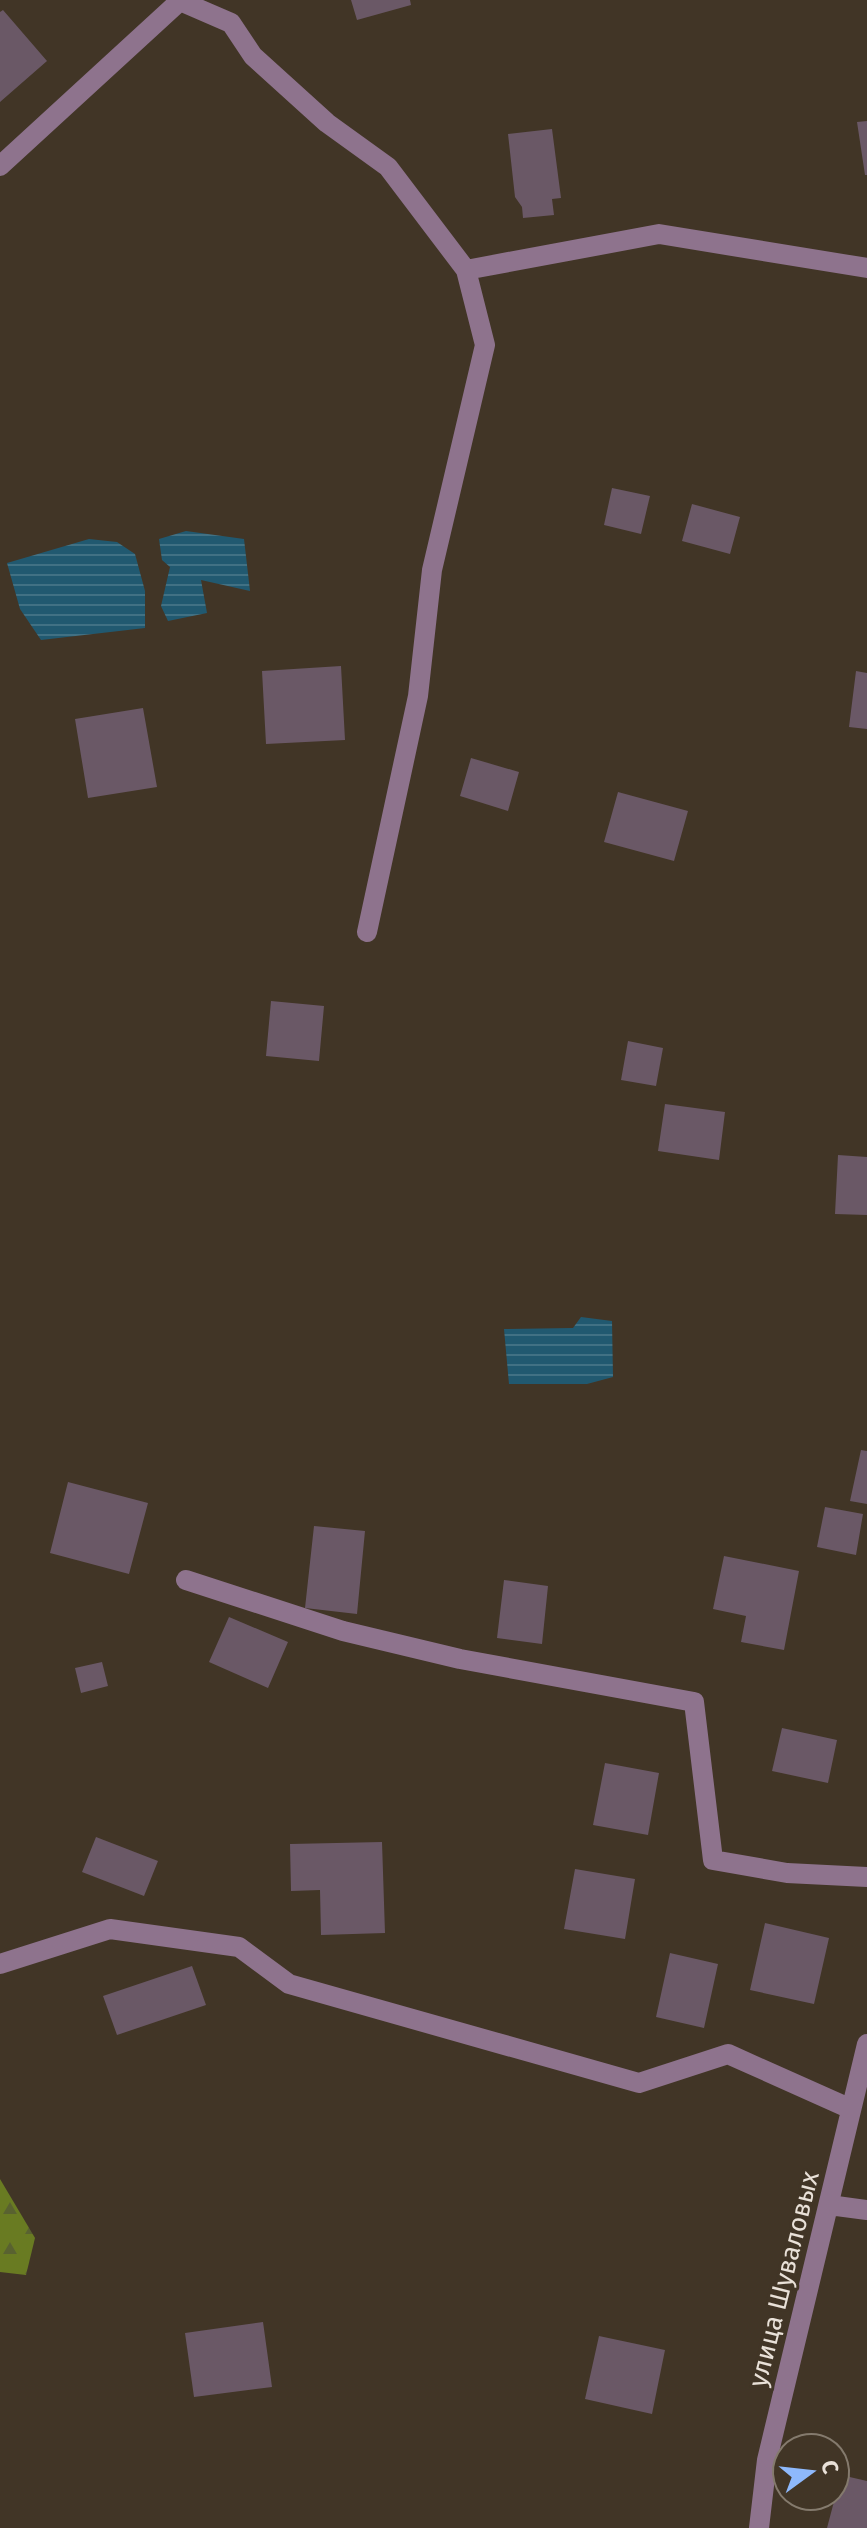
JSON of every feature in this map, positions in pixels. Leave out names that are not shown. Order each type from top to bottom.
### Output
[{"type":"street","points":[[0,166],[180,0],[231,23],[253,56],[327,123],[388,167],[466,270],[485,345],[432,570],[418,696],[367,932]]},
{"type":"street","points":[[466,270],[659,234],[867,268]]},
{"type":"street","points":[[186,1580],[343,1631],[431,1652],[694,1702],[713,1860],[787,1873],[867,1877]]},
{"type":"street","points":[[0,1964],[110,1929],[239,1947],[289,1984],[639,2083],[728,2054],[851,2109]]},
{"type":"street","name":"улица Шуваловых","points":[[759,2528],[767,2460],[867,2044]]},
{"type":"street","points":[[829,2205],[867,2210]]},
{"type":"green space","points":[[0,2179],[35,2238],[26,2275],[0,2272]]},
{"type":"water","points":[[186,531],[244,539],[250,591],[201,580],[207,613],[168,621],[161,606],[170,567],[162,560],[159,539]]},
{"type":"water","points":[[89,539],[117,542],[135,554],[145,591],[145,628],[41,640],[20,609],[7,563]]},
{"type":"water","points":[[581,1317],[612,1321],[613,1377],[587,1384],[509,1384],[504,1329],[573,1328]]},
{"type":"building","points":[[351,0],[410,0],[411,5],[357,20]]},
{"type":"building","points":[[3,10],[47,61],[0,102],[0,12]]},
{"type":"building","points":[[867,121],[867,175],[865,175],[857,122]]},
{"type":"building","points":[[552,129],[561,198],[552,199],[554,215],[523,218],[522,207],[515,197],[508,134]]},
{"type":"building","points":[[612,488],[650,496],[641,534],[604,525]]},
{"type":"building","points":[[692,504],[740,517],[730,554],[682,541]]},
{"type":"building","points":[[341,666],[345,740],[266,744],[262,671]]},
{"type":"building","points":[[856,671],[867,673],[867,729],[849,727]]},
{"type":"building","points":[[143,708],[157,787],[88,798],[75,719]]},
{"type":"building","points":[[471,758],[519,772],[508,811],[460,796]]},
{"type":"building","points":[[618,792],[688,811],[674,861],[604,842]]},
{"type":"building","points":[[271,1001],[324,1006],[319,1061],[266,1056]]},
{"type":"building","points":[[628,1041],[663,1048],[656,1086],[621,1080]]},
{"type":"building","points":[[665,1104],[725,1112],[719,1160],[658,1151]]},
{"type":"building","points":[[838,1155],[867,1157],[867,1215],[835,1214]]},
{"type":"building","points":[[861,1450],[867,1451],[867,1504],[850,1501]]},
{"type":"building","points":[[68,1482],[148,1503],[129,1574],[50,1553]]},
{"type":"building","points":[[825,1507],[863,1514],[856,1555],[817,1547]]},
{"type":"building","points":[[314,1526],[365,1531],[357,1614],[305,1608]]},
{"type":"building","points":[[724,1556],[799,1571],[784,1650],[741,1642],[746,1616],[713,1609]]},
{"type":"building","points":[[504,1580],[548,1586],[542,1644],[497,1638]]},
{"type":"building","points":[[229,1617],[288,1642],[268,1688],[209,1662]]},
{"type":"building","points":[[102,1662],[108,1686],[81,1693],[75,1668]]},
{"type":"building","points":[[782,1728],[837,1740],[828,1783],[772,1771]]},
{"type":"building","points":[[605,1763],[659,1773],[648,1835],[593,1825]]},
{"type":"building","points":[[96,1837],[158,1861],[144,1896],[82,1872]]},
{"type":"building","points":[[382,1842],[385,1933],[321,1935],[320,1890],[291,1891],[290,1844]]},
{"type":"building","points":[[575,1869],[635,1879],[625,1939],[564,1929]]},
{"type":"building","points":[[765,1923],[829,1938],[814,2004],[750,1990]]},
{"type":"building","points":[[670,1953],[718,1964],[704,2028],[656,2017]]},
{"type":"building","points":[[192,1966],[206,2005],[117,2035],[103,1996]]},
{"type":"building","points":[[263,2322],[272,2387],[194,2397],[185,2333]]},
{"type":"building","points":[[599,2336],[665,2350],[652,2414],[585,2399]]},
{"type":"building","points":[[851,2477],[867,2481],[867,2528],[827,2528],[831,2512],[851,2512]]}]
